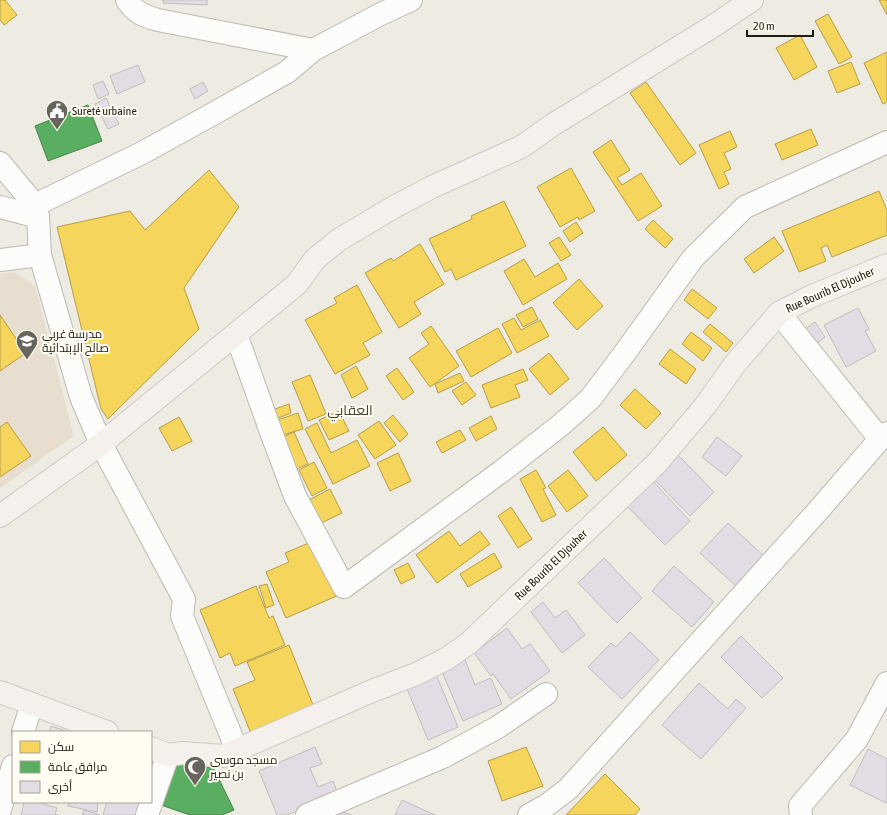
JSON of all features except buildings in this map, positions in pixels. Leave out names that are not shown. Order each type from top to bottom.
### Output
[{"type":"main road","points":[[0,516],[101,444],[297,284],[315,258],[340,239],[394,207],[432,187],[521,147],[554,124],[715,25],[752,0]]},
{"type":"main road","name":"Rue Bourib El Djouher","points":[[160,751],[223,756],[372,691],[416,674],[446,659],[469,644],[656,464],[705,406],[735,364],[779,313],[810,297],[887,265]]},
{"type":"main road","points":[[0,692],[105,731]]},
{"type":"street","points":[[127,0],[132,8],[142,15],[158,20],[313,50]]},
{"type":"street","points":[[0,207],[37,211],[287,72],[313,50],[411,0]]},
{"type":"street","points":[[236,334],[295,496],[344,588],[502,471],[562,424],[590,399],[693,258],[745,207],[887,142]]},
{"type":"street","points":[[0,163],[37,211],[40,255],[81,397],[101,444],[184,599],[182,616],[237,750]]},
{"type":"street","points":[[0,260],[40,255]]},
{"type":"street","points":[[529,815],[547,805],[568,789],[884,436],[779,313]]},
{"type":"street","points":[[801,815],[800,806],[856,740],[887,682]]},
{"type":"street","points":[[307,815],[443,757],[498,727],[546,694]]},
{"type":"street","points":[[23,731],[32,704]]},
{"type":"street","points":[[152,790],[160,751]]},
{"type":"street","points":[[0,810],[12,769]]},
{"type":"street","points":[[147,815],[149,803]]},
{"type":"shaded area","name":"مدرسة غربي صالح الإبتدائية","points":[[14,272],[35,286],[74,436],[0,488],[0,274]]},
{"type":"place","name":"Sureté urbaine","points":[[57,130]]},
{"type":"place","name":"مدرسة غربي صالح الإبتدائية","points":[[27,360]]},
{"type":"place","name":"مسجد موسى بن نصير","points":[[195,786]]},
{"type":"district","name":"العقابي","points":[[350,410]]}]
